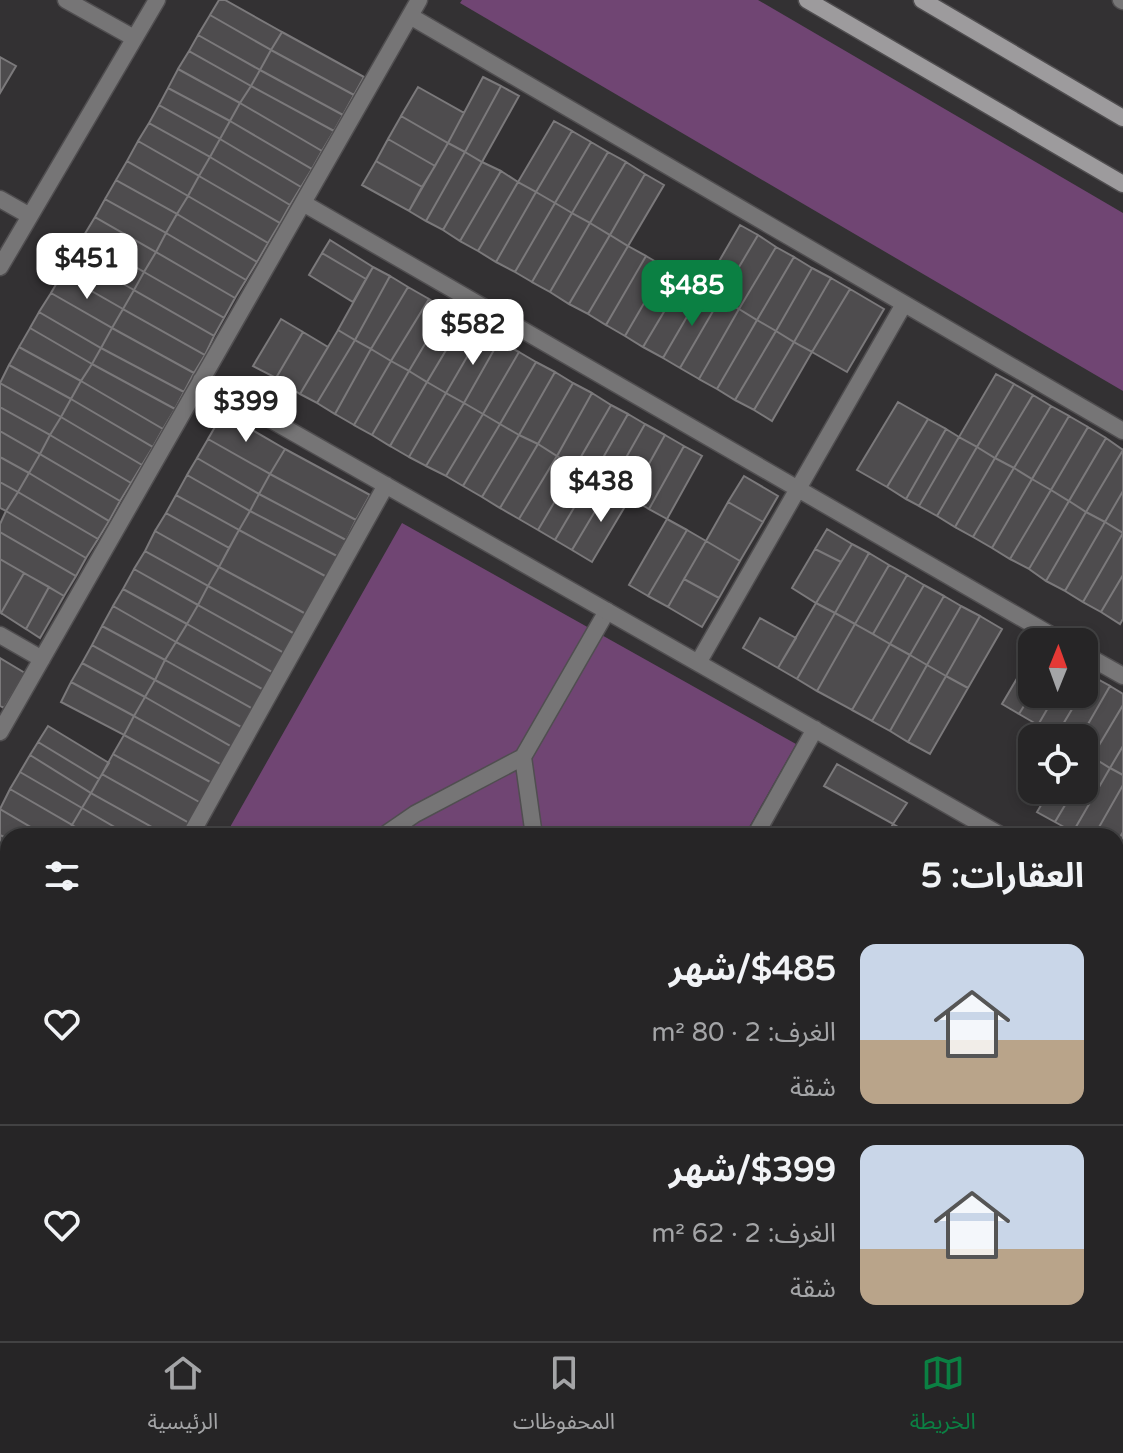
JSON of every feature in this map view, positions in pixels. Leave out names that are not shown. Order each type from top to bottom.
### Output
[{"type":"main road","points":[[807,0],[1123,184]]},
{"type":"main road","points":[[924,1],[1123,118]]},
{"type":"street","points":[[66,0],[134,38]]},
{"type":"street","points":[[0,267],[157,0]]},
{"type":"street","points":[[0,732],[419,0]]},
{"type":"street","points":[[410,16],[1123,431]]},
{"type":"street","points":[[0,199],[30,216]]},
{"type":"street","points":[[303,203],[1039,628]]},
{"type":"street","points":[[698,663],[904,304]]},
{"type":"street","points":[[201,380],[988,828]]},
{"type":"street","points":[[194,828],[386,485]]},
{"type":"street","points":[[395,828],[523,757],[607,611]]},
{"type":"street","points":[[0,635],[42,659]]},
{"type":"street","points":[[1098,662],[1123,676]]},
{"type":"street","points":[[759,828],[815,729]]},
{"type":"street","points":[[523,757],[533,828]]},
{"type":"shaded area","points":[[462,0],[758,0],[1123,213],[1123,391],[460,3]]},
{"type":"shaded area","points":[[402,523],[796,744],[749,828],[230,828]]},
{"type":"building","points":[[219,0],[225,0],[282,32],[271,50],[210,15]]},
{"type":"building","points":[[210,15],[271,50],[260,70],[198,35]]},
{"type":"building","points":[[282,32],[364,77],[354,95],[271,50]]},
{"type":"building","points":[[198,35],[260,70],[251,86],[189,51]]},
{"type":"building","points":[[271,50],[354,95],[343,115],[260,70]]},
{"type":"building","points":[[189,51],[251,86],[240,103],[178,69]]},
{"type":"building","points":[[0,57],[16,66],[0,93]]},
{"type":"building","points":[[178,69],[240,103],[230,121],[168,88]]},
{"type":"building","points":[[260,70],[343,115],[334,131],[251,86]]},
{"type":"building","points":[[483,77],[501,86],[465,152],[448,143]]},
{"type":"building","points":[[251,86],[334,131],[322,151],[240,103]]},
{"type":"building","points":[[501,86],[519,96],[482,162],[465,152]]},
{"type":"building","points":[[418,87],[464,113],[448,143],[401,116]]},
{"type":"building","points":[[168,88],[230,121],[220,139],[159,105]]},
{"type":"building","points":[[240,103],[322,151],[312,169],[230,121]]},
{"type":"building","points":[[159,105],[220,139],[210,157],[149,123]]},
{"type":"building","points":[[401,116],[448,143],[435,166],[388,139]]},
{"type":"building","points":[[230,121],[312,169],[301,187],[220,139]]},
{"type":"building","points":[[554,121],[572,131],[536,192],[518,182]]},
{"type":"building","points":[[149,123],[210,157],[199,176],[138,141]]},
{"type":"building","points":[[572,131],[591,142],[555,203],[536,192]]},
{"type":"building","points":[[220,139],[301,187],[290,205],[210,157]]},
{"type":"building","points":[[388,139],[435,166],[422,187],[376,161]]},
{"type":"building","points":[[138,141],[199,176],[188,196],[127,161]]},
{"type":"building","points":[[591,142],[608,152],[572,213],[555,203]]},
{"type":"building","points":[[448,143],[465,152],[426,221],[409,211]]},
{"type":"building","points":[[465,152],[482,162],[443,230],[426,221]]},
{"type":"building","points":[[608,152],[626,162],[590,223],[572,213]]},
{"type":"building","points":[[210,157],[290,205],[280,223],[199,176]]},
{"type":"building","points":[[127,161],[188,196],[177,214],[116,180]]},
{"type":"building","points":[[376,161],[422,187],[409,211],[362,185]]},
{"type":"building","points":[[482,162],[501,171],[460,241],[443,230]]},
{"type":"building","points":[[626,162],[645,174],[610,235],[590,223]]},
{"type":"building","points":[[501,171],[518,182],[478,251],[460,241]]},
{"type":"building","points":[[645,174],[664,185],[628,246],[610,235]]},
{"type":"building","points":[[199,176],[280,223],[268,243],[188,196]]},
{"type":"building","points":[[116,180],[177,214],[166,233],[105,199]]},
{"type":"building","points":[[518,182],[536,192],[496,262],[478,251]]},
{"type":"building","points":[[536,192],[555,203],[515,272],[496,262]]},
{"type":"building","points":[[188,196],[268,243],[257,262],[177,214]]},
{"type":"building","points":[[105,199],[166,233],[156,252],[95,217]]},
{"type":"building","points":[[555,203],[572,213],[532,282],[515,272]]},
{"type":"building","points":[[572,213],[590,223],[550,292],[532,282]]},
{"type":"building","points":[[177,214],[257,262],[246,280],[166,233]]},
{"type":"building","points":[[95,217],[156,252],[144,272],[83,237]]},
{"type":"building","points":[[590,223],[610,235],[569,304],[550,292]]},
{"type":"building","points":[[740,225],[758,235],[720,299],[703,289]]},
{"type":"building","points":[[166,233],[246,280],[235,298],[156,252]]},
{"type":"building","points":[[610,235],[628,246],[588,314],[569,304]]},
{"type":"building","points":[[758,235],[776,247],[739,309],[720,299]]},
{"type":"building","points":[[83,237],[144,272],[134,290],[72,255]]},
{"type":"building","points":[[330,240],[373,267],[366,279],[322,253]]},
{"type":"building","points":[[628,246],[646,256],[606,325],[588,314]]},
{"type":"building","points":[[776,247],[794,257],[757,320],[739,309]]},
{"type":"building","points":[[156,252],[235,298],[224,318],[144,272]]},
{"type":"building","points":[[322,253],[366,279],[353,302],[309,275]]},
{"type":"building","points":[[72,255],[134,290],[123,309],[62,274]]},
{"type":"building","points":[[646,256],[665,267],[625,336],[606,325]]},
{"type":"building","points":[[794,257],[812,268],[776,331],[757,320]]},
{"type":"building","points":[[373,267],[390,276],[355,340],[338,330]]},
{"type":"building","points":[[665,267],[684,278],[643,347],[625,336]]},
{"type":"building","points":[[812,268],[831,278],[794,342],[776,331]]},
{"type":"building","points":[[144,272],[224,318],[214,336],[134,290]]},
{"type":"building","points":[[62,274],[123,309],[112,328],[51,293]]},
{"type":"building","points":[[390,276],[408,287],[371,349],[355,340]]},
{"type":"building","points":[[684,278],[703,289],[663,358],[643,347]]},
{"type":"building","points":[[831,278],[850,289],[812,352],[794,342]]},
{"type":"building","points":[[408,287],[429,299],[391,361],[371,349]]},
{"type":"building","points":[[703,289],[720,299],[680,368],[663,358]]},
{"type":"building","points":[[850,289],[884,309],[847,372],[812,352]]},
{"type":"building","points":[[134,290],[214,336],[205,355],[123,309]]},
{"type":"building","points":[[51,293],[112,328],[101,348],[39,312]]},
{"type":"building","points":[[429,299],[445,310],[409,371],[391,361]]},
{"type":"building","points":[[720,299],[739,309],[699,379],[680,368]]},
{"type":"building","points":[[123,309],[205,355],[194,373],[112,328]]},
{"type":"building","points":[[739,309],[757,320],[717,389],[699,379]]},
{"type":"building","points":[[445,310],[464,320],[427,382],[409,371]]},
{"type":"building","points":[[39,312],[101,348],[92,364],[30,328]]},
{"type":"building","points":[[281,319],[303,332],[276,378],[253,366]]},
{"type":"building","points":[[464,320],[482,331],[446,393],[427,382]]},
{"type":"building","points":[[757,320],[776,331],[735,400],[717,389]]},
{"type":"building","points":[[30,328],[92,364],[81,381],[19,347]]},
{"type":"building","points":[[112,328],[194,373],[184,392],[101,348]]},
{"type":"building","points":[[338,330],[355,340],[317,403],[300,394]]},
{"type":"building","points":[[482,331],[499,341],[464,403],[446,393]]},
{"type":"building","points":[[776,331],[794,342],[754,410],[735,400]]},
{"type":"building","points":[[303,332],[328,347],[300,394],[276,378]]},
{"type":"building","points":[[355,340],[371,349],[335,414],[317,403]]},
{"type":"building","points":[[499,341],[519,352],[483,414],[464,403]]},
{"type":"building","points":[[794,342],[812,352],[772,421],[754,410]]},
{"type":"building","points":[[19,347],[81,381],[71,399],[9,365]]},
{"type":"building","points":[[101,348],[184,392],[175,409],[92,364]]},
{"type":"building","points":[[371,349],[391,361],[354,425],[335,414]]},
{"type":"building","points":[[519,352],[536,362],[500,424],[483,414]]},
{"type":"building","points":[[391,361],[409,371],[372,435],[354,425]]},
{"type":"building","points":[[536,362],[555,372],[519,435],[500,424]]},
{"type":"building","points":[[92,364],[175,409],[163,429],[81,381]]},
{"type":"building","points":[[9,365],[71,399],[61,417],[0,383]]},
{"type":"building","points":[[409,371],[427,382],[390,446],[372,435]]},
{"type":"building","points":[[555,372],[573,383],[538,444],[519,435]]},
{"type":"building","points":[[996,374],[1014,384],[977,447],[959,437]]},
{"type":"building","points":[[81,381],[163,429],[153,447],[71,399]]},
{"type":"building","points":[[427,382],[446,393],[409,457],[390,446]]},
{"type":"building","points":[[0,383],[61,417],[50,435],[0,407]]},
{"type":"building","points":[[573,383],[592,393],[557,456],[538,444]]},
{"type":"building","points":[[1014,384],[1033,395],[995,458],[977,447]]},
{"type":"building","points":[[446,393],[464,403],[426,466],[409,457]]},
{"type":"building","points":[[592,393],[611,405],[575,467],[557,456]]},
{"type":"building","points":[[1033,395],[1051,406],[1014,468],[995,458]]},
{"type":"building","points":[[71,399],[153,447],[142,465],[61,417]]},
{"type":"building","points":[[898,402],[928,419],[887,487],[857,470]]},
{"type":"building","points":[[464,403],[483,414],[446,476],[426,466]]},
{"type":"building","points":[[611,405],[628,414],[592,477],[575,467]]},
{"type":"building","points":[[1051,406],[1069,416],[1032,479],[1014,468]]},
{"type":"building","points":[[0,407],[50,435],[40,454],[0,431]]},
{"type":"building","points":[[223,413],[285,449],[270,474],[208,439]]},
{"type":"building","points":[[483,414],[500,424],[463,486],[446,476]]},
{"type":"building","points":[[628,414],[645,424],[610,486],[592,477]]},
{"type":"building","points":[[1069,416],[1088,427],[1051,490],[1032,479]]},
{"type":"building","points":[[61,417],[142,465],[131,483],[50,435]]},
{"type":"building","points":[[928,419],[946,429],[906,499],[887,487]]},
{"type":"building","points":[[500,424],[519,435],[482,497],[463,486]]},
{"type":"building","points":[[645,424],[665,435],[630,498],[610,486]]},
{"type":"building","points":[[1088,427],[1106,438],[1069,501],[1051,490]]},
{"type":"building","points":[[946,429],[959,437],[919,506],[906,499]]},
{"type":"building","points":[[0,431],[40,454],[29,473],[0,457]]},
{"type":"building","points":[[50,435],[131,483],[120,501],[40,454]]},
{"type":"building","points":[[519,435],[538,444],[500,508],[482,497]]},
{"type":"building","points":[[665,435],[684,446],[649,509],[630,498]]},
{"type":"building","points":[[959,437],[977,447],[937,516],[919,506]]},
{"type":"building","points":[[1106,438],[1123,450],[1086,512],[1069,501]]},
{"type":"building","points":[[208,439],[270,474],[259,494],[197,458]]},
{"type":"building","points":[[538,444],[557,456],[519,519],[500,508]]},
{"type":"building","points":[[684,446],[702,456],[667,519],[649,509]]},
{"type":"building","points":[[977,447],[995,458],[955,527],[937,516]]},
{"type":"building","points":[[285,449],[370,495],[356,520],[270,474]]},
{"type":"building","points":[[1123,450],[1123,491],[1105,522],[1086,512]]},
{"type":"building","points":[[40,454],[120,501],[109,521],[29,473]]},
{"type":"building","points":[[557,456],[575,467],[538,530],[519,519]]},
{"type":"building","points":[[0,457],[29,473],[18,492],[0,482]]},
{"type":"building","points":[[197,458],[259,494],[250,511],[187,475]]},
{"type":"building","points":[[995,458],[1014,468],[973,537],[955,527]]},
{"type":"building","points":[[575,467],[592,477],[555,540],[538,530]]},
{"type":"building","points":[[1014,468],[1032,479],[992,548],[973,537]]},
{"type":"building","points":[[29,473],[109,521],[98,539],[18,492]]},
{"type":"building","points":[[270,474],[356,520],[346,540],[259,494]]},
{"type":"building","points":[[187,475],[250,511],[239,530],[176,495]]},
{"type":"building","points":[[744,476],[778,496],[763,522],[728,502]]},
{"type":"building","points":[[592,477],[610,486],[572,550],[555,540]]},
{"type":"building","points":[[1032,479],[1051,490],[1010,559],[992,548]]},
{"type":"building","points":[[0,482],[18,492],[6,511],[0,508]]},
{"type":"building","points":[[610,486],[630,498],[592,562],[572,550]]},
{"type":"building","points":[[1051,490],[1069,501],[1029,569],[1010,559]]},
{"type":"building","points":[[1123,491],[1123,533],[1105,522]]},
{"type":"building","points":[[18,492],[98,539],[86,558],[6,511]]},
{"type":"building","points":[[259,494],[346,540],[337,556],[250,511]]},
{"type":"building","points":[[176,495],[239,530],[229,548],[166,513]]},
{"type":"building","points":[[1069,501],[1086,512],[1046,581],[1029,569]]},
{"type":"building","points":[[728,502],[763,522],[740,561],[706,541]]},
{"type":"building","points":[[6,511],[86,558],[76,576],[0,532]]},
{"type":"building","points":[[250,511],[337,556],[327,577],[239,530]]},
{"type":"building","points":[[1086,512],[1105,522],[1065,591],[1046,581]]},
{"type":"building","points":[[166,513],[229,548],[219,567],[155,531]]},
{"type":"building","points":[[667,519],[687,530],[648,596],[629,585]]},
{"type":"building","points":[[1105,522],[1123,533],[1083,602],[1065,591]]},
{"type":"building","points":[[827,529],[852,544],[841,562],[815,549]]},
{"type":"building","points":[[239,530],[327,577],[306,614],[219,567]]},
{"type":"building","points":[[687,530],[706,541],[668,607],[648,596]]},
{"type":"building","points":[[155,531],[219,567],[208,586],[145,551]]},
{"type":"building","points":[[0,532],[76,576],[64,596],[0,559]]},
{"type":"building","points":[[1123,533],[1123,575],[1101,612],[1083,602]]},
{"type":"building","points":[[706,541],[740,561],[719,598],[684,579]]},
{"type":"building","points":[[852,544],[869,553],[835,613],[816,603]]},
{"type":"building","points":[[815,549],[841,562],[816,603],[792,588]]},
{"type":"building","points":[[145,551],[208,586],[198,605],[134,569]]},
{"type":"building","points":[[869,553],[889,565],[855,624],[835,613]]},
{"type":"building","points":[[0,559],[24,573],[1,613],[0,612]]},
{"type":"building","points":[[889,565],[907,575],[873,634],[855,624]]},
{"type":"building","points":[[219,567],[306,614],[295,634],[208,586]]},
{"type":"building","points":[[134,569],[198,605],[187,624],[123,589]]},
{"type":"building","points":[[24,573],[49,587],[26,629],[1,613]]},
{"type":"building","points":[[907,575],[924,585],[890,644],[873,634]]},
{"type":"building","points":[[1123,575],[1123,619],[1120,624],[1101,612]]},
{"type":"building","points":[[684,579],[719,598],[702,627],[668,607]]},
{"type":"building","points":[[924,585],[944,596],[910,655],[890,644]]},
{"type":"building","points":[[208,586],[295,634],[284,653],[198,605]]},
{"type":"building","points":[[49,587],[64,596],[40,638],[26,629]]},
{"type":"building","points":[[123,589],[187,624],[176,642],[113,606]]},
{"type":"building","points":[[944,596],[961,606],[927,665],[910,655]]},
{"type":"building","points":[[816,603],[835,613],[797,679],[778,668]]},
{"type":"building","points":[[198,605],[284,653],[274,673],[187,624]]},
{"type":"building","points":[[113,606],[176,642],[165,660],[102,626]]},
{"type":"building","points":[[961,606],[980,616],[946,676],[927,665]]},
{"type":"building","points":[[835,613],[855,624],[817,691],[797,679]]},
{"type":"building","points":[[980,616],[1002,629],[968,688],[946,676]]},
{"type":"building","points":[[760,618],[796,638],[778,668],[743,648]]},
{"type":"building","points":[[187,624],[274,673],[264,690],[176,642]]},
{"type":"building","points":[[855,624],[890,644],[852,710],[817,691]]},
{"type":"building","points":[[102,626],[165,660],[155,680],[92,645]]},
{"type":"building","points":[[176,642],[264,690],[253,709],[165,660]]},
{"type":"building","points":[[890,644],[910,655],[872,721],[852,710]]},
{"type":"building","points":[[92,645],[155,680],[145,697],[82,663]]},
{"type":"building","points":[[910,655],[927,665],[890,731],[872,721]]},
{"type":"building","points":[[0,658],[25,673],[4,708],[0,706]]},
{"type":"building","points":[[165,660],[253,709],[243,728],[155,680]]},
{"type":"building","points":[[82,663],[145,697],[134,716],[71,682]]},
{"type":"building","points":[[927,665],[946,676],[908,742],[890,731]]},
{"type":"building","points":[[946,676],[968,688],[930,754],[908,742]]},
{"type":"building","points":[[1018,677],[1018,708],[1023,708],[1019,714],[1002,704]]},
{"type":"building","points":[[1098,679],[1110,686],[1098,707]]},
{"type":"building","points":[[155,680],[243,728],[232,747],[145,697]]},
{"type":"building","points":[[71,682],[134,716],[124,735],[61,702]]},
{"type":"building","points":[[1110,686],[1123,694],[1123,705],[1098,747],[1098,724],[1088,724]]},
{"type":"building","points":[[145,697],[232,747],[222,765],[134,716]]},
{"type":"building","points":[[1123,705],[1123,746],[1110,768],[1098,761],[1098,747]]},
{"type":"building","points":[[1023,708],[1048,708],[1039,724],[1019,714]]},
{"type":"building","points":[[1048,708],[1073,708],[1063,724],[1039,724]]},
{"type":"building","points":[[1073,708],[1097,708],[1088,724],[1063,724]]},
{"type":"building","points":[[134,716],[222,765],[212,783],[124,735]]},
{"type":"building","points":[[48,726],[109,763],[99,779],[38,742]]},
{"type":"building","points":[[124,735],[212,783],[201,803],[113,754]]},
{"type":"building","points":[[38,742],[99,779],[91,793],[30,755]]},
{"type":"building","points":[[1123,746],[1123,775],[1110,768]]},
{"type":"building","points":[[113,754],[201,803],[189,823],[102,774]]},
{"type":"building","points":[[30,755],[91,793],[82,808],[20,772]]},
{"type":"building","points":[[1098,761],[1110,768],[1098,789]]},
{"type":"building","points":[[837,764],[907,803],[893,824],[824,786]]},
{"type":"building","points":[[1110,768],[1123,775],[1123,785],[1099,828],[1075,828],[1089,804],[1098,804],[1098,789]]},
{"type":"building","points":[[20,772],[82,808],[72,825],[10,789]]},
{"type":"building","points":[[102,774],[189,823],[186,828],[154,828],[91,793]]},
{"type":"building","points":[[1123,785],[1123,828],[1099,828]]},
{"type":"building","points":[[10,789],[72,825],[70,828],[32,828],[0,809]]},
{"type":"building","points":[[91,793],[154,828],[116,828],[82,808]]},
{"type":"building","points":[[1042,804],[1066,804],[1055,822],[1037,812]]},
{"type":"building","points":[[1066,804],[1089,804],[1075,828],[1066,828],[1055,822]]},
{"type":"building","points":[[82,808],[116,828],[77,828],[72,825]]},
{"type":"building","points":[[0,809],[32,828],[0,828]]}]
